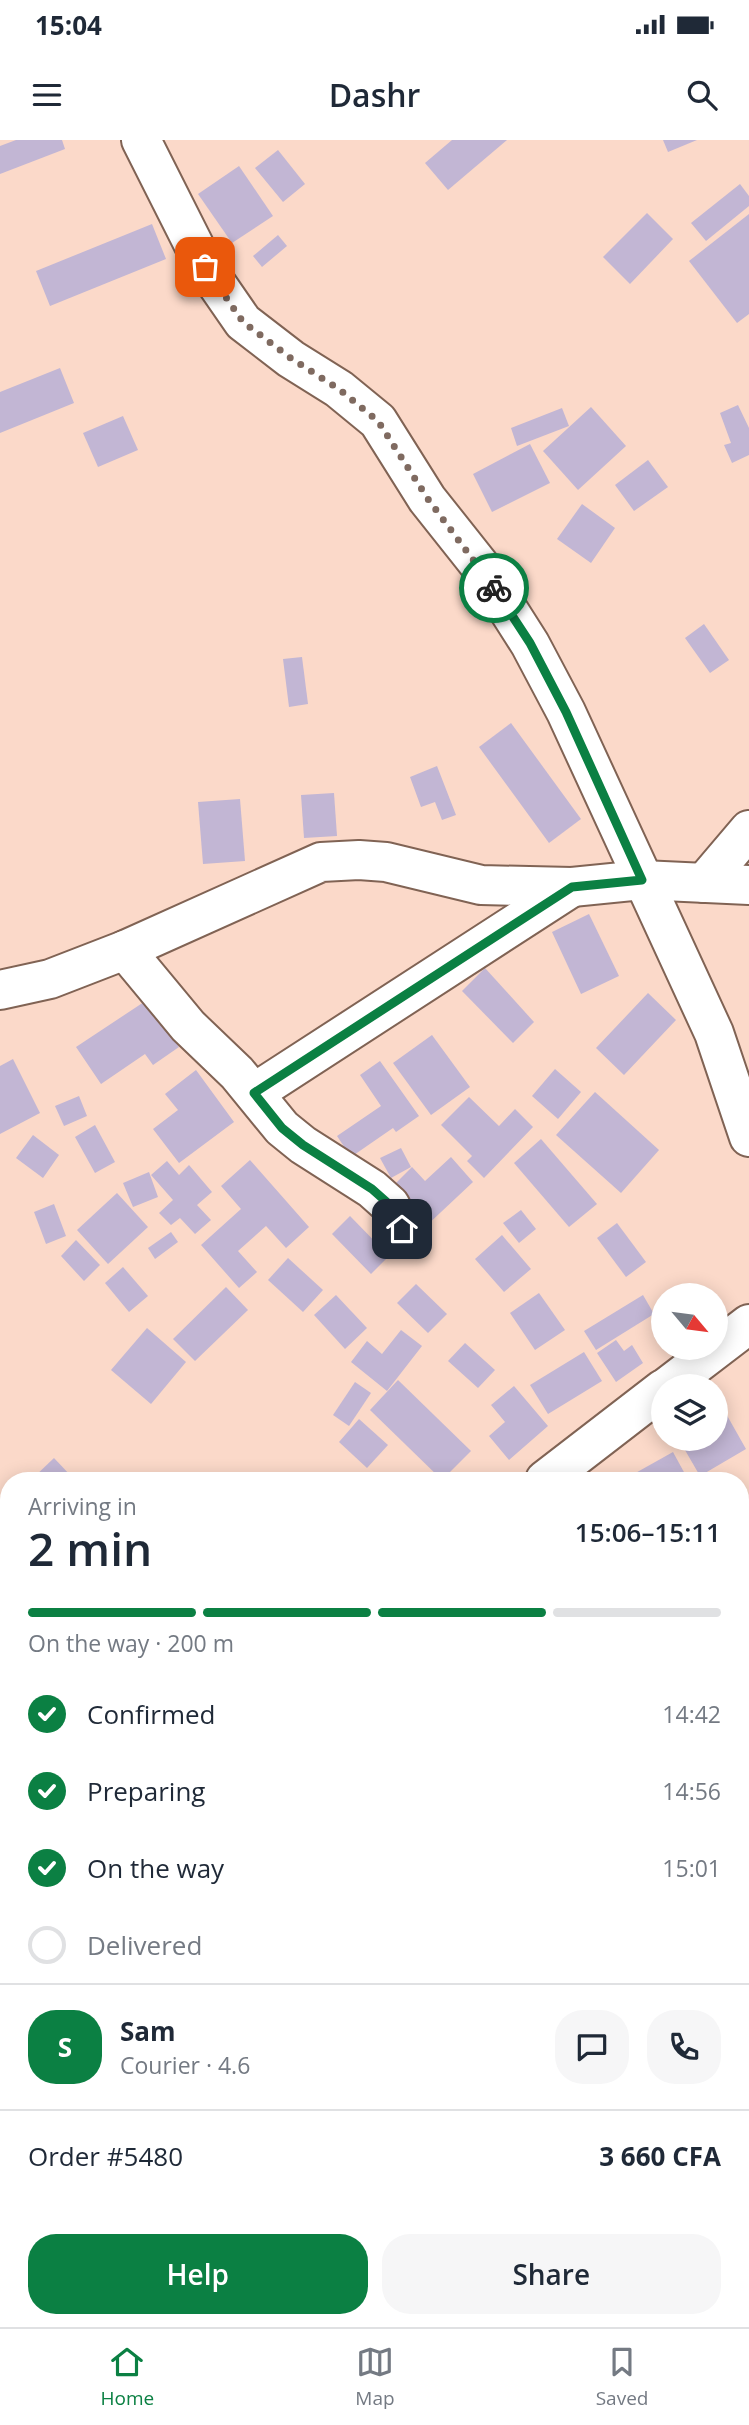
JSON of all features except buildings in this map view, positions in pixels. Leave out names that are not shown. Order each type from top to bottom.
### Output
[{"type":"street","points":[[141,140],[205,267],[243,322],[292,359],[339,389],[378,421],[428,499],[481,567],[530,643],[566,712],[714,1033],[749,1137]]},
{"type":"street","points":[[704,883],[749,830]]},
{"type":"street","points":[[0,990],[50,979],[125,950],[321,862],[386,862],[481,885],[572,887],[642,880],[749,884]]},
{"type":"street","points":[[254,1093],[572,887]]},
{"type":"street","points":[[125,950],[188,1026],[254,1093],[282,1128],[303,1145],[372,1189],[390,1205],[402,1229]]},
{"type":"street","points":[[684,1374],[749,1324]]},
{"type":"street","points":[[555,1472],[651,1399]]},
{"type":"way so far","points":[[205,267],[243,322],[292,359],[339,389],[378,421],[428,499],[494,588]]},
{"type":"route","points":[[402,1229],[390,1205],[372,1189],[303,1145],[282,1128],[254,1093],[572,887],[642,880],[566,712],[530,643],[494,588]]}]
